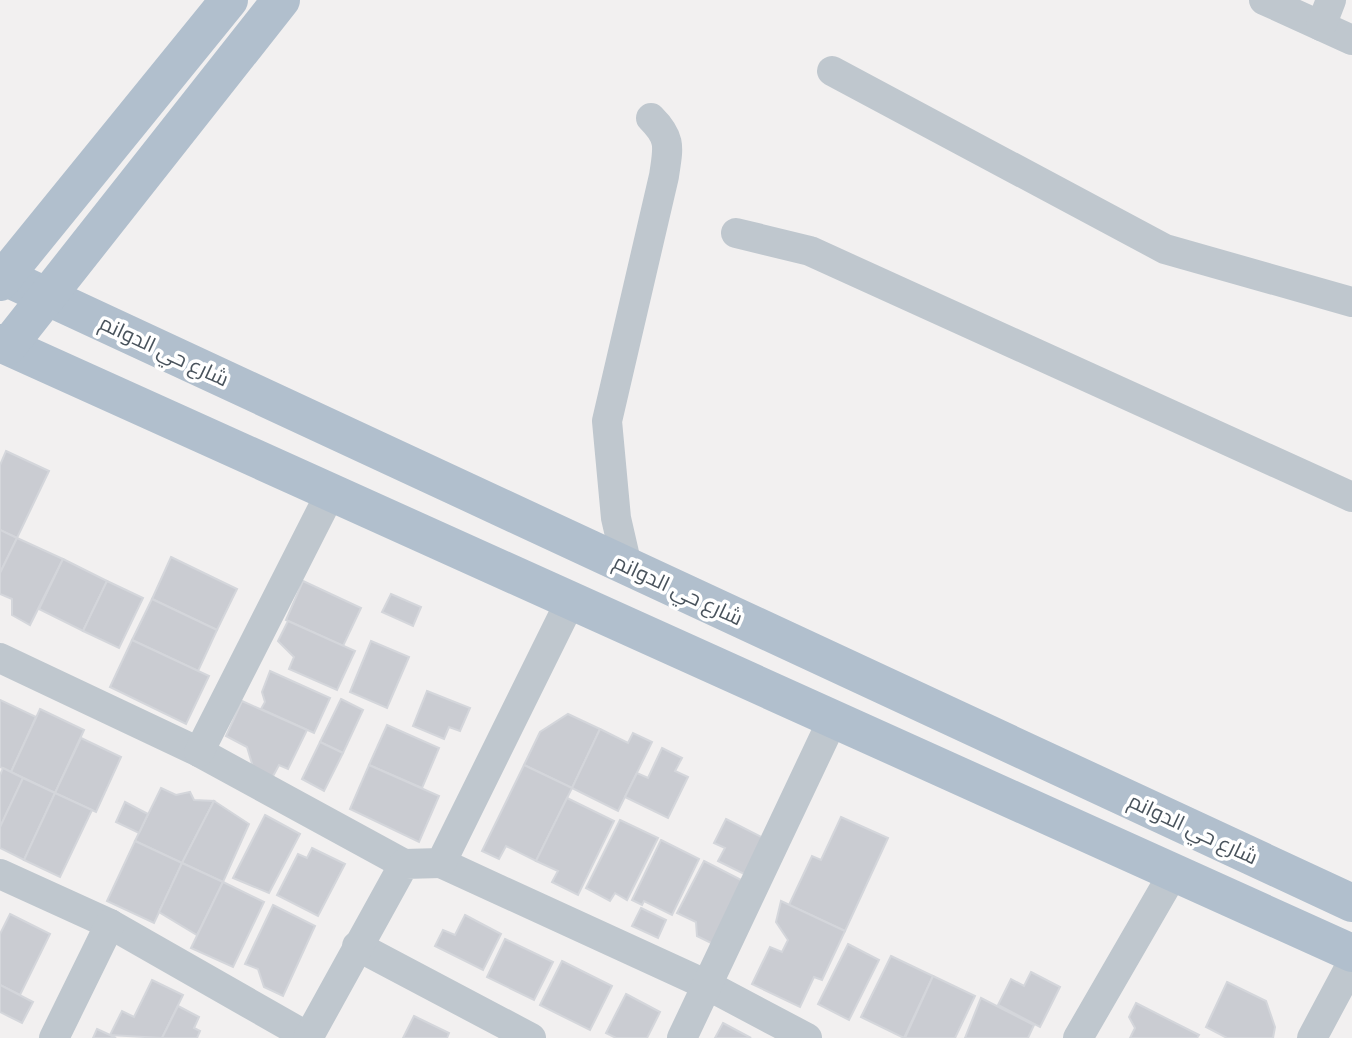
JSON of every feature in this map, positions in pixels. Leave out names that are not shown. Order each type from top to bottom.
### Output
[{"type":"main road","points":[[2,279],[229,0]]},
{"type":"main road","points":[[281,0],[47,296],[4,345],[1352,953]]},
{"type":"main road","name":"شارع حي الدوانم","points":[[2,279],[47,296],[1352,903]]},
{"type":"street","points":[[1264,0],[1326,13],[1352,40]]},
{"type":"street","points":[[832,71],[1165,250],[1352,302]]},
{"type":"street","points":[[627,566],[616,518],[607,421],[664,176],[668,148],[666,133],[651,118]]},
{"type":"street","points":[[736,233],[810,251],[1352,497]]},
{"type":"street","points":[[199,752],[331,492]]},
{"type":"street","points":[[442,863],[571,600]]},
{"type":"street","points":[[0,658],[199,752],[404,864],[442,863],[707,985],[807,1038]]},
{"type":"street","points":[[682,1038],[833,719]]},
{"type":"street","points":[[0,874],[110,924],[308,1037],[404,864]]},
{"type":"street","points":[[1078,1038],[1174,872]]},
{"type":"street","points":[[54,1038],[110,924]]},
{"type":"street","points":[[357,946],[531,1038]]},
{"type":"street","points":[[1312,1038],[1352,963]]},
{"type":"building","points":[[6,451],[49,471],[17,538],[0,530],[0,465]]},
{"type":"building","points":[[0,530],[17,538],[0,573]]},
{"type":"building","points":[[17,538],[63,559],[30,625],[12,615],[12,599],[0,594],[0,573]]},
{"type":"building","points":[[171,557],[237,589],[217,630],[152,599]]},
{"type":"building","points":[[63,559],[107,581],[83,631],[39,609]]},
{"type":"building","points":[[107,581],[143,598],[119,648],[83,631]]},
{"type":"building","points":[[303,581],[361,608],[343,646],[286,620]]},
{"type":"building","points":[[391,594],[421,607],[413,626],[382,612]]},
{"type":"building","points":[[152,599],[217,630],[198,671],[132,640]]},
{"type":"building","points":[[288,621],[355,651],[337,690],[289,669],[294,657],[278,641]]},
{"type":"building","points":[[132,640],[209,676],[186,724],[110,687]]},
{"type":"building","points":[[371,641],[409,657],[387,708],[350,692]]},
{"type":"building","points":[[270,671],[330,698],[314,733],[261,709],[265,702],[262,692]]},
{"type":"building","points":[[427,691],[470,708],[460,731],[449,727],[444,739],[413,726]]},
{"type":"building","points":[[341,699],[363,710],[343,753],[320,742]]},
{"type":"building","points":[[0,700],[36,717],[11,772],[0,767]]},
{"type":"building","points":[[242,701],[307,730],[288,769],[279,765],[272,778],[253,767],[247,747],[226,736]]},
{"type":"building","points":[[40,709],[84,730],[55,793],[11,772]]},
{"type":"building","points":[[568,714],[600,729],[572,788],[524,765],[540,732]]},
{"type":"building","points":[[387,725],[439,748],[422,788],[369,765]]},
{"type":"building","points":[[600,729],[628,743],[633,733],[652,742],[618,811],[572,788]]},
{"type":"building","points":[[81,738],[121,757],[96,812],[55,793]]},
{"type":"building","points":[[320,742],[343,753],[324,791],[302,779]]},
{"type":"building","points":[[662,748],[682,758],[675,771],[688,777],[668,818],[625,797],[637,773],[648,778]]},
{"type":"building","points":[[369,765],[439,796],[419,842],[350,809]]},
{"type":"building","points":[[524,765],[572,788],[536,861],[506,846],[499,859],[482,851]]},
{"type":"building","points":[[3,768],[23,778],[0,827],[0,775]]},
{"type":"building","points":[[23,778],[55,793],[24,860],[0,848],[0,827]]},
{"type":"building","points":[[161,788],[176,795],[190,792],[194,800],[214,801],[182,863],[135,841]]},
{"type":"building","points":[[55,793],[92,810],[60,877],[24,860]]},
{"type":"building","points":[[567,798],[614,821],[578,895],[552,882],[558,871],[536,861]]},
{"type":"building","points":[[214,801],[249,824],[223,882],[182,863]]},
{"type":"building","points":[[125,802],[148,814],[139,833],[116,822]]},
{"type":"building","points":[[265,815],[300,834],[269,893],[233,878]]},
{"type":"building","points":[[841,817],[888,838],[845,931],[789,905],[812,856],[821,860]]},
{"type":"building","points":[[726,819],[767,840],[748,876],[718,861],[725,848],[714,843]]},
{"type":"building","points":[[620,820],[658,838],[627,900],[615,893],[610,901],[586,888]]},
{"type":"building","points":[[661,840],[699,859],[672,915],[644,901],[642,905],[632,900]]},
{"type":"building","points":[[135,841],[182,863],[154,923],[107,901]]},
{"type":"building","points":[[312,848],[345,864],[318,916],[277,895],[298,854],[307,858]]},
{"type":"building","points":[[704,861],[745,882],[713,944],[697,936],[696,922],[677,913]]},
{"type":"building","points":[[182,863],[223,882],[197,935],[159,912]]},
{"type":"building","points":[[223,882],[264,902],[233,967],[191,948]]},
{"type":"building","points":[[781,901],[845,931],[822,980],[814,977],[800,1007],[752,984],[770,947],[782,952],[788,940],[776,922]]},
{"type":"building","points":[[273,905],[315,926],[283,996],[264,987],[258,969],[245,964]]},
{"type":"building","points":[[641,908],[666,920],[658,938],[632,926]]},
{"type":"building","points":[[10,914],[50,934],[20,995],[0,985],[0,934]]},
{"type":"building","points":[[465,915],[501,934],[483,970],[435,946],[443,930],[455,935]]},
{"type":"building","points":[[505,939],[553,962],[534,1000],[487,977]]},
{"type":"building","points":[[848,944],[879,960],[849,1020],[818,1004]]},
{"type":"building","points":[[891,956],[933,976],[904,1038],[861,1017]]},
{"type":"building","points":[[562,961],[612,986],[590,1030],[540,1005]]},
{"type":"building","points":[[1031,972],[1060,987],[1040,1027],[998,1005],[1011,979],[1024,986]]},
{"type":"building","points":[[933,976],[975,996],[955,1038],[905,1038]]},
{"type":"building","points":[[152,980],[183,995],[162,1038],[110,1035],[122,1011],[134,1017]]},
{"type":"building","points":[[1227,982],[1266,1001],[1275,1027],[1273,1038],[1227,1038],[1206,1027]]},
{"type":"building","points":[[0,985],[33,1002],[22,1023],[0,1012]]},
{"type":"building","points":[[626,994],[660,1012],[647,1038],[616,1038],[606,1033]]},
{"type":"building","points":[[981,998],[1034,1025],[1028,1038],[965,1038]]},
{"type":"building","points":[[1136,1003],[1199,1035],[1197,1038],[1130,1038],[1135,1028],[1129,1017]]},
{"type":"building","points":[[178,1006],[199,1017],[194,1028],[200,1031],[197,1038],[162,1038]]},
{"type":"building","points":[[414,1016],[449,1033],[447,1038],[403,1038]]},
{"type":"building","points":[[723,1023],[751,1038],[715,1038]]},
{"type":"building","points":[[97,1029],[110,1035],[116,1038],[93,1038]]}]
